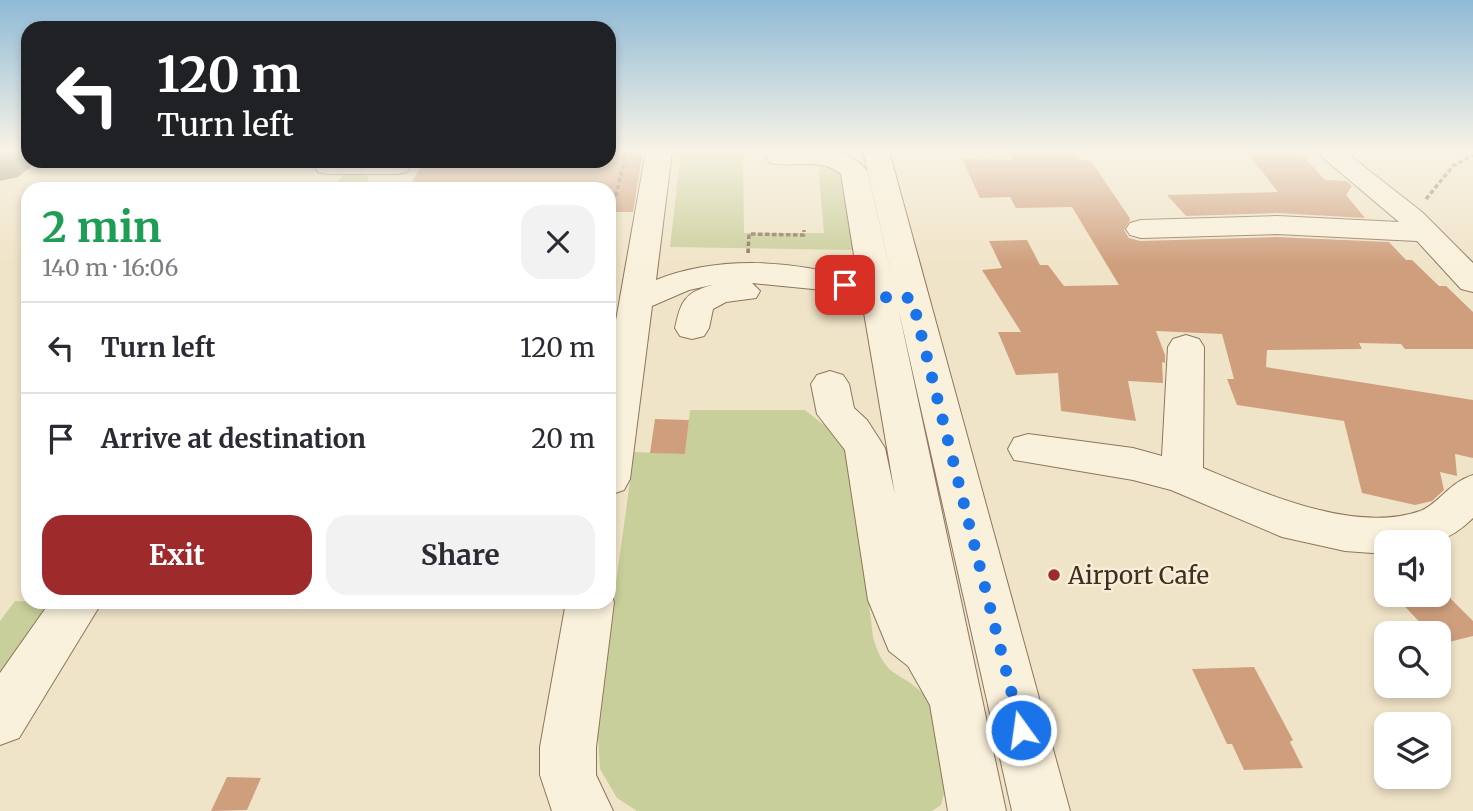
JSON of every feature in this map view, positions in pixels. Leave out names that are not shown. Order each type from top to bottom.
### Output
[{"type":"street","points":[[616,433],[653,189]]},
{"type":"street","points":[[871,189],[895,297],[1041,811]]},
{"type":"street","points":[[1374,189],[1418,225],[1473,282]]},
{"type":"street","points":[[1141,229],[1418,225]]},
{"type":"street","points":[[636,301],[702,276],[748,275],[821,280],[895,297]]},
{"type":"street","points":[[692,328],[697,304],[719,293],[821,280]]},
{"type":"street","points":[[895,297],[957,704],[977,811]]},
{"type":"street","points":[[1182,478],[1186,347]]},
{"type":"street","points":[[830,384],[836,414],[853,430],[865,448],[892,600],[906,635],[926,650],[957,704]]},
{"type":"street","points":[[1028,449],[1133,464],[1182,478],[1282,519],[1345,533],[1398,536],[1456,527],[1473,492]]},
{"type":"street","points":[[0,719],[73,609]]},
{"type":"street","points":[[584,811],[577,802],[568,775],[568,747],[589,609]]},
{"type":"path","points":[[616,196],[618,189]]},
{"type":"path","points":[[1418,225],[1439,189]]},
{"type":"path","points":[[748,275],[749,234],[804,235],[804,230]]},
{"type":"green space","points":[[677,189],[743,189],[744,233],[824,233],[820,189],[843,189],[854,250],[670,247]]},
{"type":"green space","points":[[690,410],[805,410],[839,437],[850,453],[873,637],[884,662],[920,690],[936,716],[946,760],[947,781],[941,805],[932,811],[637,811],[617,798],[600,769],[597,721],[612,609],[616,609],[616,583],[634,452],[685,454]]},
{"type":"green space","points":[[15,601],[21,601],[21,609],[45,609],[0,673],[0,621]]},
{"type":"building","points":[[616,189],[637,189],[633,212],[616,212]]},
{"type":"building","points":[[976,189],[1110,189],[1129,217],[1124,230],[1129,238],[1140,241],[1277,237],[1389,242],[1406,260],[1412,260],[1439,286],[1446,286],[1473,312],[1473,349],[1405,349],[1401,344],[1359,343],[1362,349],[1267,350],[1266,367],[1473,400],[1473,458],[1455,454],[1457,476],[1440,472],[1444,490],[1432,501],[1415,505],[1362,493],[1344,421],[1237,405],[1227,379],[1234,379],[1222,334],[1156,331],[1165,355],[1165,363],[1162,362],[1163,383],[1128,381],[1136,421],[1061,411],[1058,373],[1016,375],[998,332],[1021,332],[982,270],[1002,268],[989,241],[1027,240],[1040,265],[1048,265],[1064,286],[1119,285],[1072,207],[1016,208],[1010,197],[980,198]]},
{"type":"building","points":[[1276,189],[1350,189],[1346,195],[1365,218],[1277,213],[1186,216],[1167,195],[1278,192]]},
{"type":"building","points":[[655,419],[689,420],[685,454],[650,453]]},
{"type":"building","points":[[1451,599],[1473,621],[1473,636],[1451,642],[1451,621],[1419,621],[1405,607],[1451,607]]},
{"type":"building","points":[[1254,667],[1293,740],[1290,742],[1303,768],[1244,770],[1232,744],[1227,744],[1192,669]]},
{"type":"building","points":[[227,777],[261,778],[247,810],[211,811]]},
{"type":"place","name":"Airport Cafe","points":[[1054,575]]},
{"type":"route","points":[[845,285],[877,297],[912,298],[1021,730]]}]
